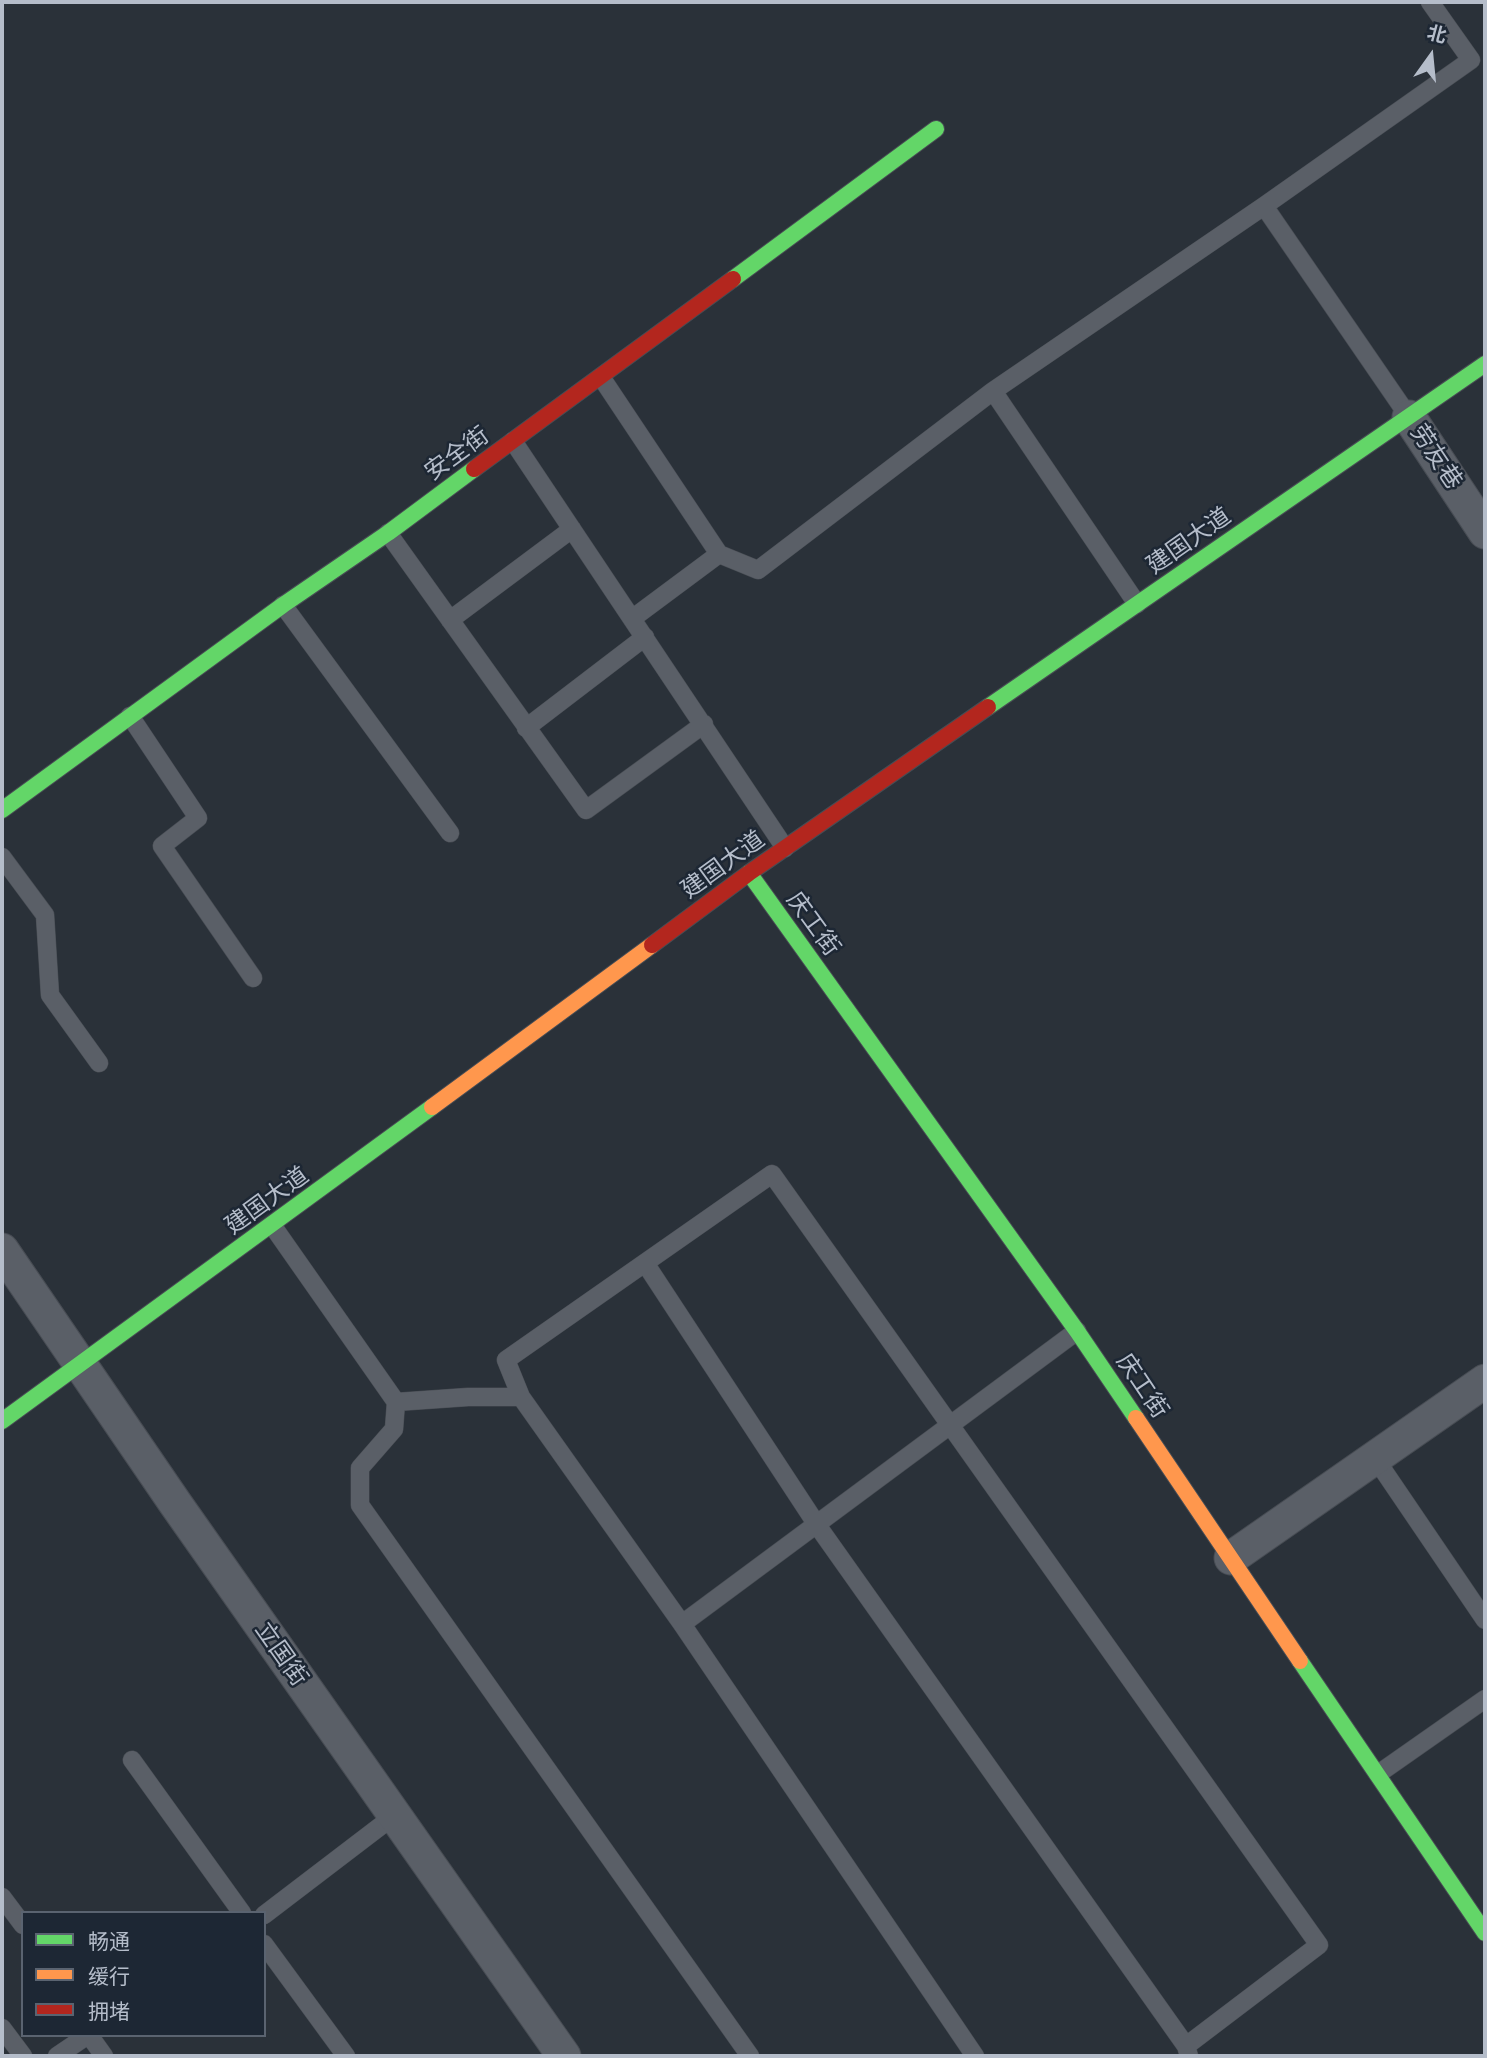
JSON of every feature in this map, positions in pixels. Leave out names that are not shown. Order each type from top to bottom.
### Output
[{"type":"street","name":"安全街","points":[[2,810],[601,377],[936,129]]},
{"type":"street","name":"建国大道","points":[[2,1421],[749,873],[1485,364]]},
{"type":"street","name":"劳友巷","points":[[1409,416],[1485,532]]},
{"type":"street","name":"庆工街","points":[[749,873],[1077,1331],[1485,1933]]},
{"type":"street","name":"立国街","points":[[2,1250],[175,1503],[564,2056]]},
{"type":"street","points":[[1231,1558],[1485,1381]]},
{"type":"lane","points":[[601,377],[719,554],[758,570],[993,391],[1264,206],[1471,60],[1430,2]]},
{"type":"lane","points":[[1264,206],[1409,416]]},
{"type":"lane","points":[[993,391],[1137,604]]},
{"type":"lane","points":[[513,441],[785,848]]},
{"type":"lane","points":[[450,620],[572,529]]},
{"type":"lane","points":[[387,533],[586,810],[704,724]]},
{"type":"lane","points":[[632,618],[719,554]]},
{"type":"lane","points":[[283,605],[450,833]]},
{"type":"lane","points":[[526,728],[645,637]]},
{"type":"lane","points":[[130,716],[198,818],[162,846],[253,978]]},
{"type":"lane","points":[[2,857],[45,915],[51,995],[99,1063]]},
{"type":"lane","points":[[645,1263],[817,1525],[1188,2051],[1319,1945],[772,1174],[506,1360],[521,1397],[682,1624],[975,2056]]},
{"type":"lane","points":[[272,1225],[396,1402],[394,1429],[360,1468],[360,1505],[750,2056]]},
{"type":"lane","points":[[682,1624],[1077,1331]]},
{"type":"lane","points":[[396,1402],[468,1397],[521,1397]]},
{"type":"lane","points":[[1375,1458],[1485,1619]]},
{"type":"lane","points":[[1378,1774],[1485,1699]]},
{"type":"lane","points":[[132,1760],[241,1911]]},
{"type":"lane","points":[[266,1913],[395,1815]]},
{"type":"lane","points":[[2,1897],[21,1923]]},
{"type":"lane","points":[[266,1947],[346,2056]]},
{"type":"lane","points":[[2,2028],[23,2056]]},
{"type":"lane","points":[[57,2056],[85,2037]]},
{"type":"lane","points":[[90,2037],[104,2056]]},
{"type":"traffic: fast","points":[[733,279],[936,129]]},
{"type":"traffic: fast","points":[[988,707],[1485,364]]},
{"type":"traffic: fast","points":[[2,810],[474,469]]},
{"type":"traffic: fast","points":[[749,873],[1077,1331],[1136,1418]]},
{"type":"traffic: fast","points":[[2,1421],[432,1107]]},
{"type":"traffic: fast","points":[[1300,1661],[1485,1933]]},
{"type":"traffic: slow","points":[[432,1107],[652,945]]},
{"type":"traffic: slow","points":[[1136,1418],[1300,1661]]},
{"type":"traffic: jam","points":[[474,469],[733,279]]},
{"type":"traffic: jam","points":[[652,945],[749,873],[988,707]]}]
